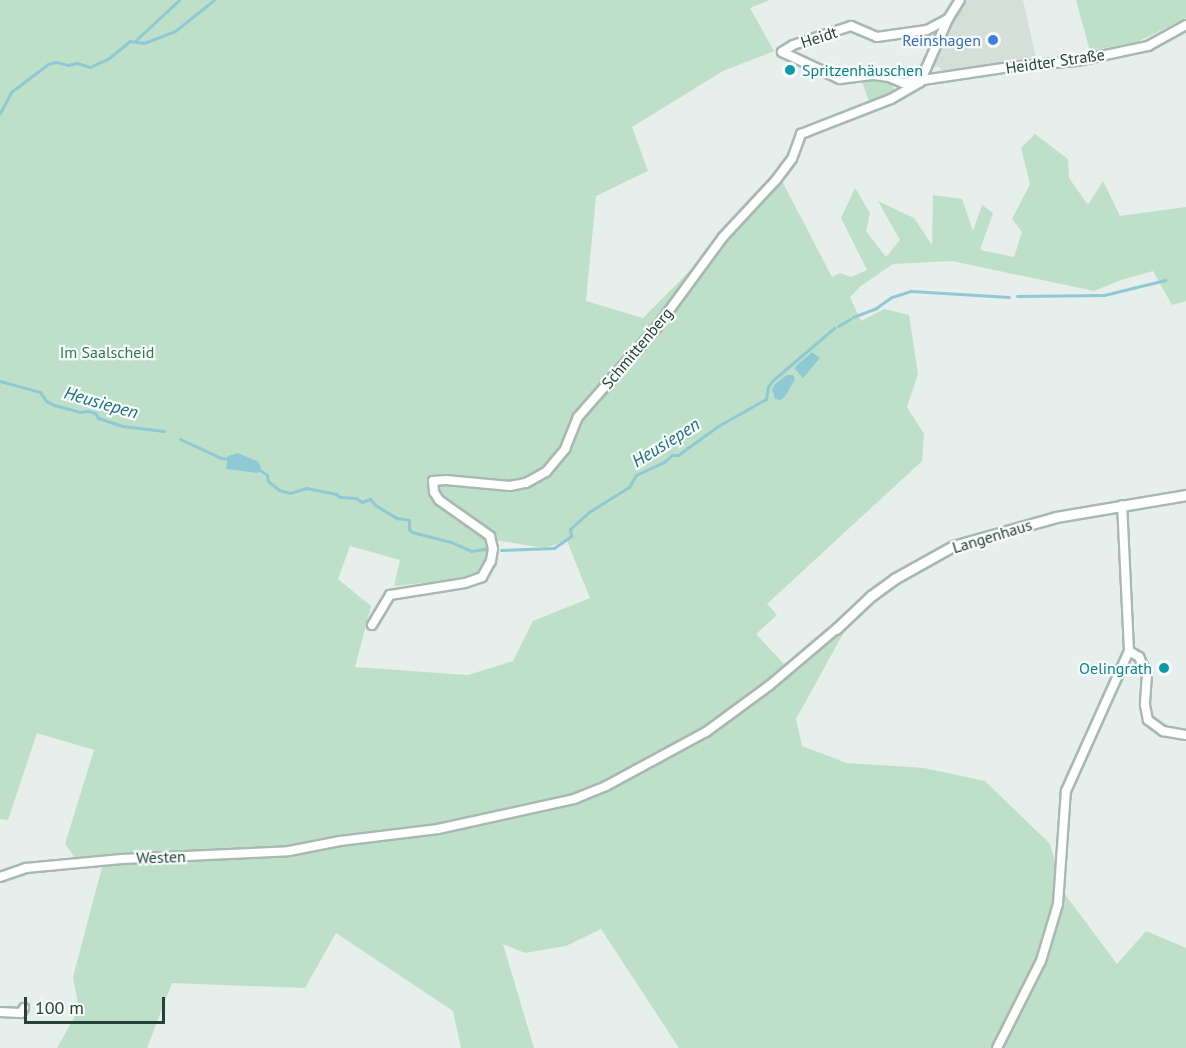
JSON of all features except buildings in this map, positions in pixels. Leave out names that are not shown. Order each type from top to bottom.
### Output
[{"type":"street","points":[[920,82],[948,19],[960,0]]},
{"type":"street","name":"Heidt","points":[[920,82],[903,83],[889,77],[874,75],[840,79],[782,52],[793,45],[850,26],[877,37],[927,30],[948,19]]},
{"type":"street","name":"Heidter Straße","points":[[920,82],[1010,67],[1077,61],[1148,46],[1186,25]]},
{"type":"street","name":"Schmittenberg","points":[[372,625],[390,595],[465,583],[485,574],[491,561],[494,549],[490,536],[439,500],[434,492],[432,481],[446,480],[510,486],[526,483],[546,472],[565,449],[578,417],[657,327],[723,237],[792,159],[801,134],[891,99],[920,82]]},
{"type":"street","name":"Langenhaus","points":[[770,685],[871,596],[894,579],[953,546],[1036,522],[1186,495]]},
{"type":"street","points":[[997,1048],[1041,961],[1058,904],[1063,868],[1064,813],[1069,781],[1129,651],[1122,505]]},
{"type":"street","points":[[1129,651],[1139,657],[1147,674],[1145,705],[1148,720],[1163,731],[1186,735]]},
{"type":"street","name":"Westen","points":[[0,877],[26,868],[152,856],[273,853],[478,822],[587,795],[706,732],[770,685]]},
{"type":"street","points":[[0,1012],[21,1013],[24,1008]]},
{"type":"shaded area","points":[[963,0],[1023,0],[1036,58],[941,75],[940,67],[928,67]]},
{"type":"green space","name":"Im Saalscheid","points":[[0,0],[770,0],[750,8],[774,51],[723,71],[632,127],[648,171],[596,196],[586,301],[643,318],[781,179],[832,277],[840,273],[851,277],[867,270],[841,218],[855,188],[870,213],[866,231],[886,257],[900,240],[878,201],[914,218],[932,245],[933,195],[962,199],[973,231],[982,205],[993,213],[980,250],[1014,257],[1022,232],[1012,219],[1030,184],[1021,148],[1035,134],[1068,159],[1069,178],[1088,205],[1103,181],[1120,216],[1186,207],[1186,301],[1172,305],[1153,271],[1094,291],[952,261],[893,264],[861,286],[850,297],[861,321],[884,309],[909,315],[918,374],[907,407],[924,434],[922,461],[767,604],[777,615],[756,634],[784,664],[844,632],[796,719],[802,746],[847,763],[924,768],[985,781],[1050,844],[1064,893],[1117,964],[1146,931],[1186,948],[1186,1048],[679,1048],[601,929],[566,946],[525,953],[503,944],[534,1048],[461,1048],[453,1011],[336,933],[305,988],[172,983],[147,1048],[57,1048],[79,1009],[73,977],[105,856],[76,859],[65,844],[94,750],[37,733],[8,820],[0,819]],"holes":[[[489,539],[544,548],[567,541],[590,598],[533,621],[513,661],[468,675],[355,667],[371,606],[338,579],[350,546],[400,560],[394,586],[464,579],[481,571],[489,555]]]},
{"type":"green space","points":[[1076,0],[1186,0],[1186,18],[1137,42],[1090,51]]},
{"type":"green space","points":[[866,78],[890,80],[894,90],[870,104],[862,82]]},
{"type":"water","points":[[812,352],[820,358],[803,378],[795,369],[796,366]]},
{"type":"water","points":[[787,375],[793,375],[795,379],[781,400],[775,399],[772,390],[775,384]]},
{"type":"water","points":[[238,453],[259,462],[261,469],[258,473],[226,469],[228,456]]},
{"type":"waterway","points":[[136,40],[179,0]]},
{"type":"waterway","points":[[0,113],[11,92],[48,64],[77,63],[90,67],[109,58],[130,41],[144,43],[175,31],[214,0]]},
{"type":"waterway","name":"Heusiepen","points":[[1017,296],[1104,295],[1165,280]]},
{"type":"waterway","name":"Heusiepen","points":[[853,317],[876,308],[892,297],[911,291],[1009,297]]},
{"type":"waterway","name":"Heusiepen","points":[[838,326],[850,319]]},
{"type":"waterway","name":"Heusiepen","points":[[501,550],[554,548],[571,536],[570,529],[589,512],[629,487],[636,475],[664,462],[672,455],[678,455],[718,426],[766,399],[768,387],[772,381],[834,328]]},
{"type":"waterway","name":"Heusiepen","points":[[0,381],[40,392],[46,401],[54,405],[80,412],[95,413],[98,418],[122,426],[164,431]]},
{"type":"waterway","name":"Heusiepen","points":[[180,439],[221,458],[231,459]]},
{"type":"waterway","name":"Heusiepen","points":[[257,468],[267,475],[268,481],[279,490],[290,493],[306,488],[336,494],[340,497],[356,498],[362,502],[370,499],[375,505],[397,518],[409,520],[409,529],[412,532],[451,542],[471,551],[485,549]]},
{"type":"place","name":"Reinshagen","points":[[993,40]]},
{"type":"place","name":"Spritzenhäuschen","points":[[790,70]]},
{"type":"place","name":"Oelingrath","points":[[1164,668]]}]
